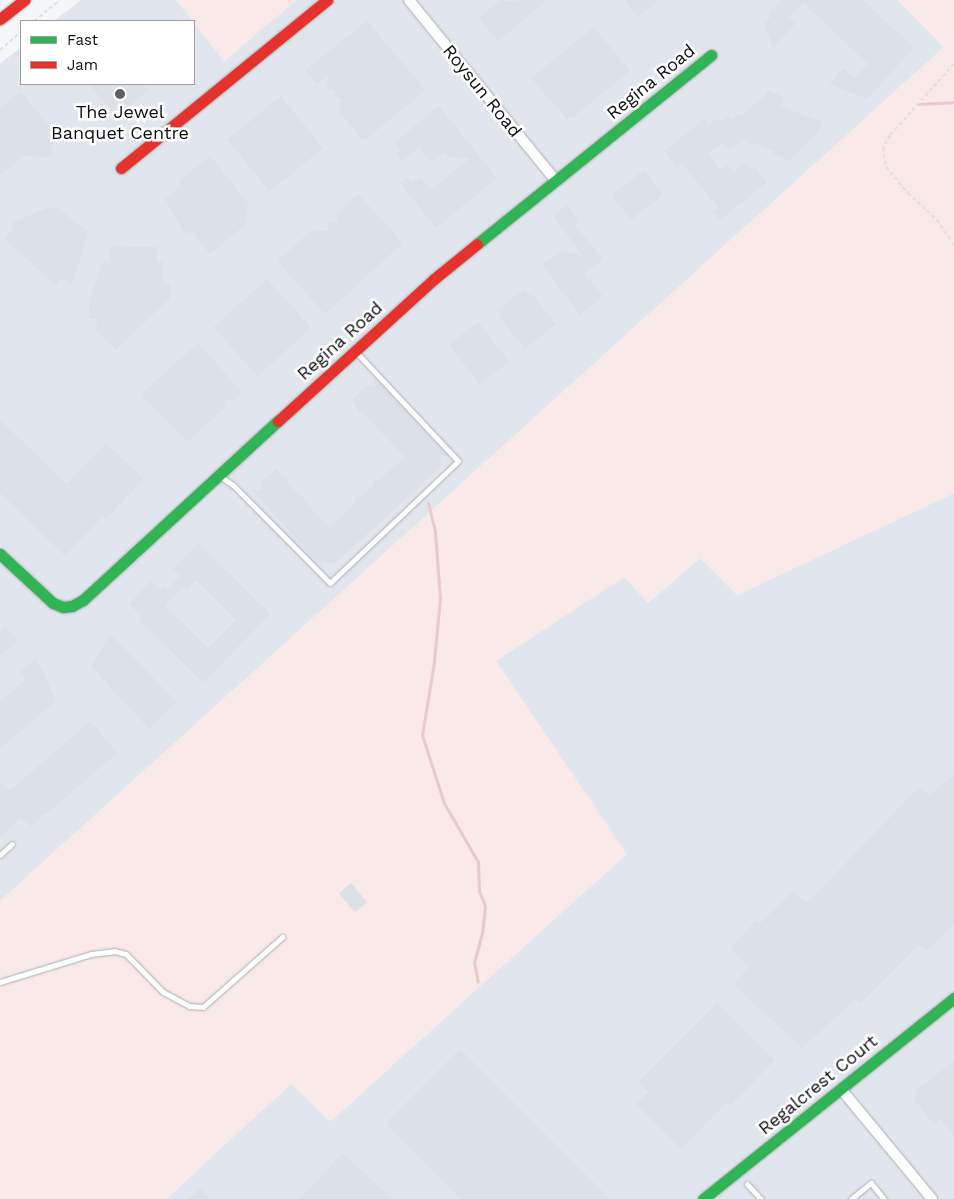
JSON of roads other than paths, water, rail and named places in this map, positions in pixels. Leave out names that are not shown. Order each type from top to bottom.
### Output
[{"type":"street","points":[[0,19],[24,0]]},
{"type":"street","points":[[121,168],[327,0]]},
{"type":"street","name":"Roysun Road","points":[[409,0],[556,181]]},
{"type":"street","name":"Regina Road","points":[[0,554],[54,603],[63,607],[72,606],[83,600],[434,279],[712,55]]},
{"type":"street","name":"Regalcrest Court","points":[[703,1199],[954,998]]},
{"type":"street","points":[[841,1089],[932,1199]]},
{"type":"lane","points":[[218,475],[233,485],[330,583],[458,460],[355,351]]},
{"type":"lane","points":[[0,855],[12,844]]},
{"type":"lane","points":[[0,982],[92,954],[114,950],[126,954],[163,992],[189,1006],[203,1007],[282,937]]},
{"type":"lane","points":[[851,1199],[871,1183],[884,1199]]},
{"type":"lane","points":[[747,1184],[761,1199]]},
{"type":"waterway","points":[[918,104],[954,102]]},
{"type":"waterway","points":[[428,503],[435,532],[440,598],[434,662],[422,735],[444,803],[478,862],[479,891],[485,906],[482,933],[474,962],[478,982]]},
{"type":"place","name":"The Jewel Banquet Centre","points":[[120,94]]}]
